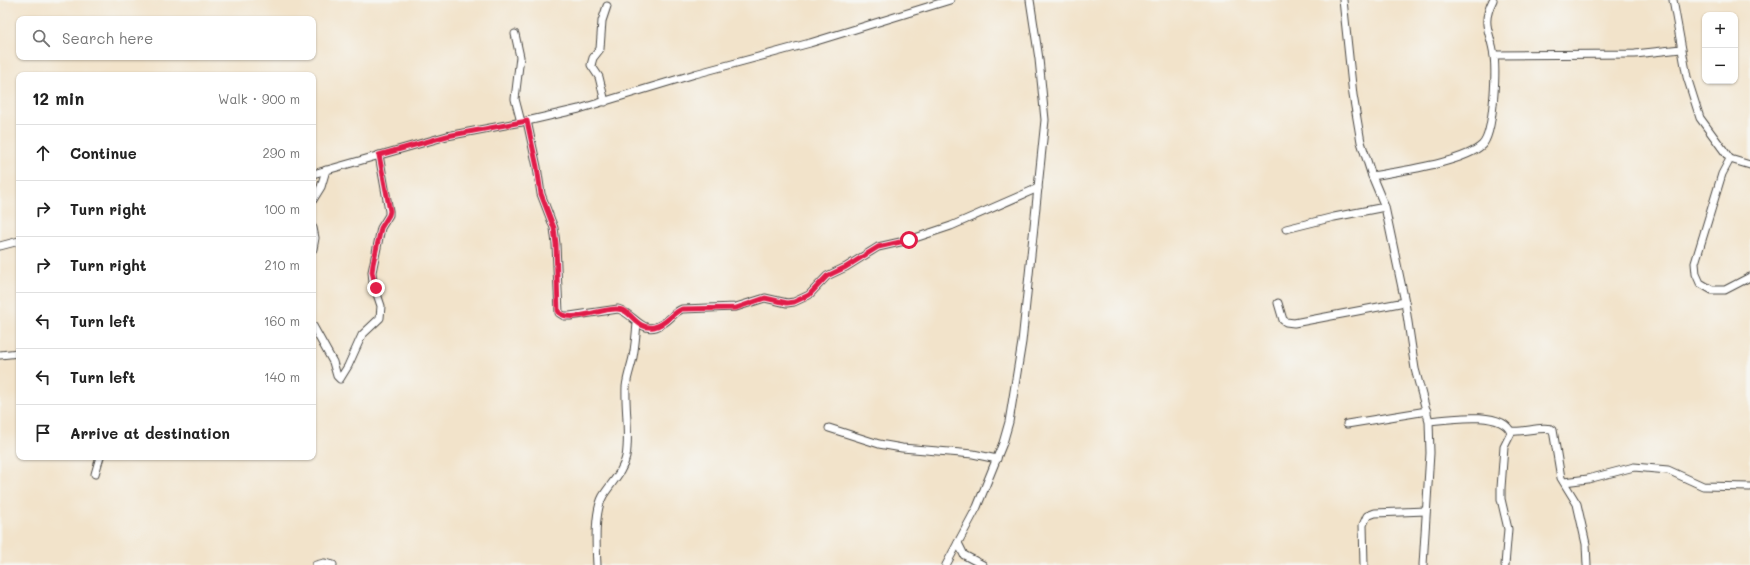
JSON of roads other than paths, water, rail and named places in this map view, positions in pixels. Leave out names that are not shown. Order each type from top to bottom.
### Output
[{"type":"street","points":[[316,173],[447,136],[524,122],[605,102],[695,74],[810,43],[950,0]]},
{"type":"street","points":[[946,565],[977,507],[997,459],[1009,422],[1022,342],[1045,120],[1039,59],[1030,0]]},
{"type":"street","points":[[1343,0],[1353,95],[1361,142],[1372,176],[1385,207],[1405,302],[1415,369],[1430,421],[1430,453],[1423,565]]},
{"type":"street","points":[[1372,176],[1441,163],[1483,145],[1488,136],[1493,105],[1494,55],[1486,22],[1493,0]]},
{"type":"street","points":[[1673,0],[1687,77],[1700,118],[1730,159],[1750,165]]},
{"type":"street","points":[[605,102],[599,76],[591,65],[593,58],[600,50],[602,21],[607,6]]},
{"type":"street","points":[[515,34],[520,57],[515,98],[524,122],[537,167],[541,194],[554,228],[559,313],[564,316],[618,309],[626,312],[637,324],[650,328],[663,324],[677,311],[682,309],[736,308],[765,298],[787,303],[794,302],[809,295],[827,276],[846,267],[878,247],[909,240],[951,226],[1038,188]]},
{"type":"street","points":[[1494,55],[1634,54],[1682,49]]},
{"type":"street","points":[[316,331],[333,362],[337,376],[340,379],[348,366],[362,335],[380,318],[381,306],[373,282],[372,272],[381,228],[390,211],[379,155]]},
{"type":"street","points":[[1730,159],[1722,174],[1696,263],[1696,274],[1700,283],[1712,290],[1725,290],[1750,277]]},
{"type":"street","points":[[316,195],[321,187],[326,170]]},
{"type":"street","points":[[1286,229],[1334,217],[1385,207]]},
{"type":"street","points":[[0,246],[16,242]]},
{"type":"street","points":[[1278,303],[1283,320],[1294,323],[1405,302]]},
{"type":"street","points":[[597,565],[596,546],[599,505],[610,485],[618,476],[625,464],[628,438],[626,385],[633,358],[637,324]]},
{"type":"street","points":[[0,355],[16,353]]},
{"type":"street","points":[[1347,424],[1427,411]]},
{"type":"street","points":[[1430,421],[1451,419],[1491,419],[1502,423],[1511,431],[1518,432],[1547,428],[1553,429],[1560,473],[1577,504],[1586,544],[1587,565]]},
{"type":"street","points":[[829,428],[879,444],[902,448],[973,454],[997,459]]},
{"type":"street","points":[[1505,565],[1508,529],[1501,498],[1501,488],[1504,448],[1510,437],[1511,431]]},
{"type":"street","points":[[95,474],[99,460]]},
{"type":"street","points":[[1564,482],[1634,467],[1668,470],[1703,486],[1750,487]]},
{"type":"street","points":[[1364,565],[1363,525],[1367,516],[1375,513],[1426,511]]},
{"type":"street","points":[[958,543],[964,555]]},
{"type":"street","points":[[951,556],[964,555],[982,565]]},
{"type":"street","points":[[316,565],[324,563],[333,565]]}]
